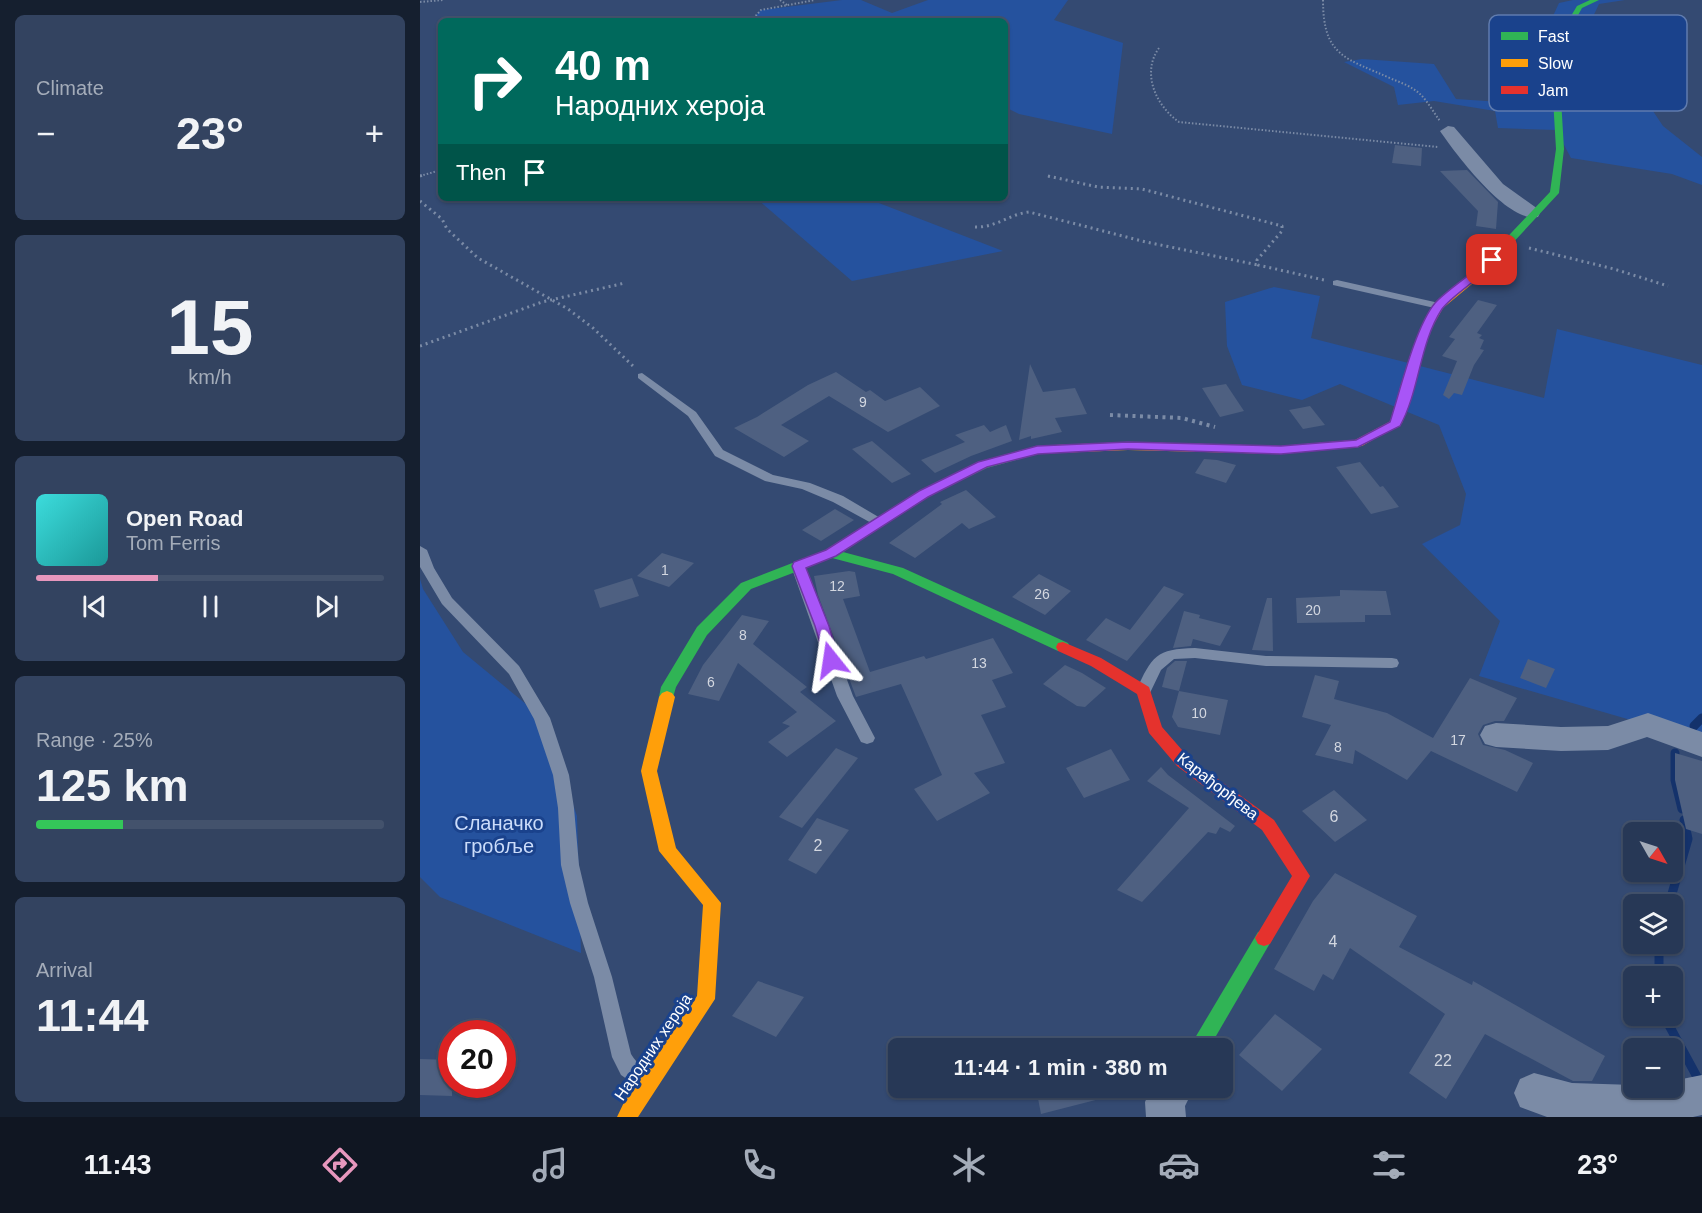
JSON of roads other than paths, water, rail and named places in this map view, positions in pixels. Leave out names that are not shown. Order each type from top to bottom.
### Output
[{"type":"street","name":"Народних хероја","points":[[1574,15],[1579,7],[1596,0]]},
{"type":"street","name":"Народних хероја","points":[[627,1117],[706,999],[712,903],[668,851],[649,771],[669,687],[702,632],[746,586],[831,553],[923,494],[983,465],[1037,450],[1128,446],[1281,450],[1358,443],[1395,423],[1425,331],[1439,306],[1476,276],[1508,243],[1531,213],[1554,193],[1560,149],[1558,111]]},
{"type":"street","points":[[1448,131],[1480,170],[1520,207],[1531,213]]},
{"type":"street","points":[[831,553],[898,571],[1096,662],[1144,691]]},
{"type":"street","name":"Карађорђева","points":[[1144,691],[1155,729],[1184,762],[1268,825],[1301,876],[1205,1038]]},
{"type":"street","points":[[1496,735],[1561,739],[1608,738],[1648,725],[1702,745]]},
{"type":"street","points":[[1534,1093],[1548,1099],[1628,1107],[1694,1097]]},
{"type":"street","points":[[1166,1117],[1165,1102],[1168,1098]]},
{"type":"lane","points":[[1337,283],[1439,306]]},
{"type":"lane","points":[[642,376],[692,414],[719,453],[769,478],[806,486],[838,499],[880,522]]},
{"type":"lane","points":[[420,550],[431,577],[447,601],[514,670],[542,718],[561,775],[570,865],[579,903],[603,977],[622,1057],[628,1068],[648,1083]]},
{"type":"lane","points":[[798,566],[845,696],[867,738]]},
{"type":"lane","points":[[1144,691],[1155,667],[1171,654],[1195,653],[1266,661],[1392,663]]},
{"type":"waterway","points":[[1694,726],[1702,718]]},
{"type":"waterway","points":[[1675,753],[1675,780],[1682,809]]},
{"type":"waterway","points":[[1672,894],[1688,839],[1684,820]]},
{"type":"waterway","points":[[1659,954],[1659,966]]},
{"type":"waterway","points":[[1669,1026],[1702,1086]]},
{"type":"park label","name":"Сланачко гробље","points":[[499,834]]}]
